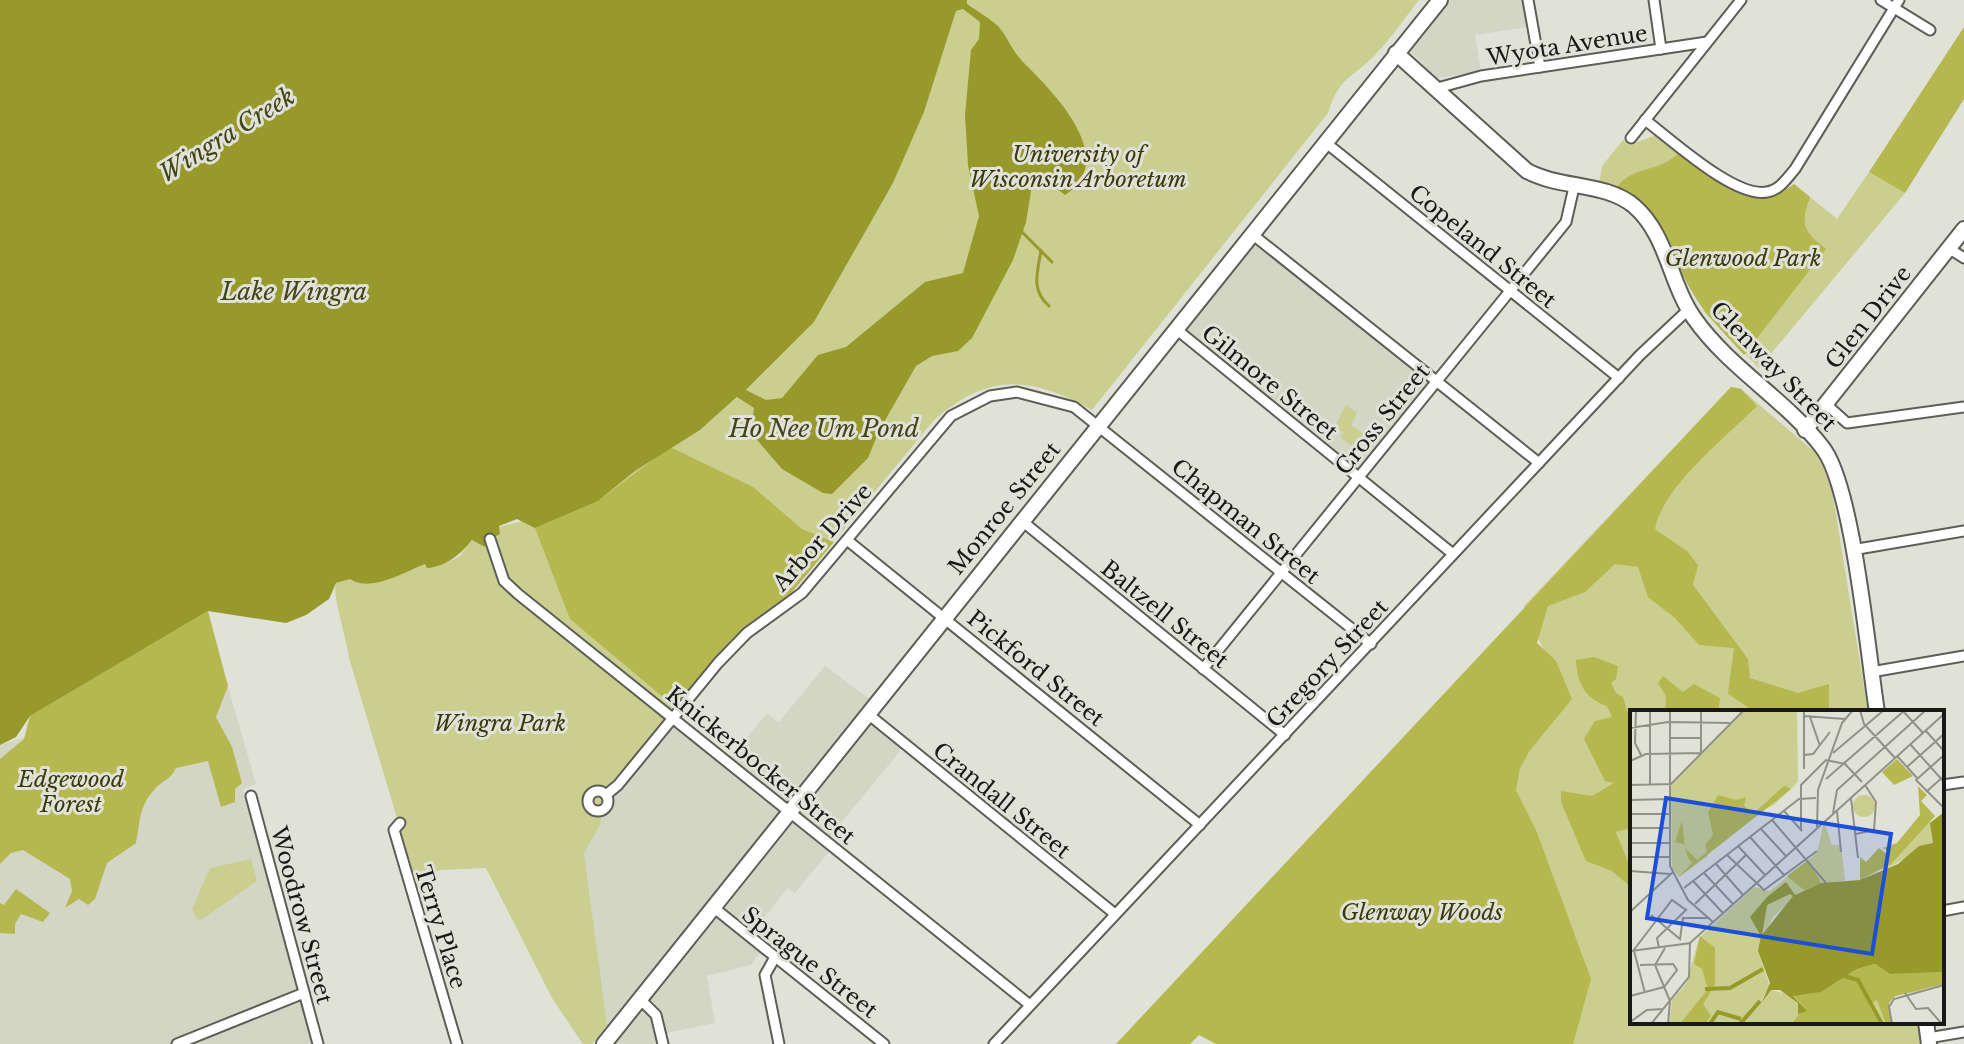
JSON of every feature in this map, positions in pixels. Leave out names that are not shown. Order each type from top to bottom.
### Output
[{"type":"main road","name":"Monroe Street","points":[[604,1044],[1440,0]]},
{"type":"main road","name":"Glenway Street","points":[[1396,53],[1527,171],[1547,182],[1610,193],[1635,206],[1655,235],[1689,309],[1735,363],[1821,444],[1837,471],[1877,710]]},
{"type":"main road","name":"Glen Drive","points":[[1805,430],[1964,229]]},
{"type":"street","points":[[1528,0],[1540,67]]},
{"type":"street","points":[[1654,0],[1661,49]]},
{"type":"street","points":[[1631,138],[1741,0]]},
{"type":"street","points":[[1881,0],[1897,4],[1930,30]]},
{"type":"street","points":[[1645,120],[1727,180],[1745,189],[1767,192],[1779,187],[1795,169],[1897,4]]},
{"type":"street","name":"Wyota Avenue","points":[[1434,89],[1450,82],[1707,42]]},
{"type":"street","name":"Copeland Street","points":[[1325,142],[1619,378]]},
{"type":"street","name":"Cross Street","points":[[1203,669],[1566,222],[1574,187]]},
{"type":"street","points":[[1252,234],[1539,463]]},
{"type":"street","points":[[1950,249],[1964,258]]},
{"type":"street","name":"Gregory Street","points":[[994,1044],[1619,378],[1689,309]]},
{"type":"street","name":"Gilmore Street","points":[[1176,329],[1453,554]]},
{"type":"street","name":"Arbor Drive","points":[[606,795],[718,663],[747,633],[802,593],[938,429],[969,404],[1003,393],[1028,394],[1074,407],[1099,426]]},
{"type":"street","points":[[1827,405],[1847,423],[1964,407]]},
{"type":"street","name":"Chapman Street","points":[[1099,426],[1371,644]]},
{"type":"street","name":"Baltzell Street","points":[[1022,521],[1285,735]]},
{"type":"street","points":[[1852,550],[1964,531]]},
{"type":"street","name":"Knickerbocker Street","points":[[490,539],[504,581],[1030,1005]]},
{"type":"street","name":"Pickford Street","points":[[847,540],[1200,825]]},
{"type":"street","points":[[1871,672],[1964,656]]},
{"type":"street","name":"Crandall Street","points":[[868,714],[1115,914]]},
{"type":"street","points":[[1944,785],[1964,782]]},
{"type":"street","name":"Woodrow Street","points":[[251,796],[318,1044]]},
{"type":"street","name":"Terry Place","points":[[400,823],[394,830],[398,850],[415,893],[457,1044]]},
{"type":"street","name":"Sprague Street","points":[[713,907],[774,959],[884,1044]]},
{"type":"street","points":[[1944,911],[1964,907]]},
{"type":"street","points":[[774,959],[765,975],[779,1044]]},
{"type":"street","points":[[177,1044],[304,993]]},
{"type":"street","points":[[640,999],[656,1015],[663,1044]]},
{"type":"street","points":[[1929,1041],[1964,1032]]},
{"type":"shaded area","points":[[1450,0],[1523,0],[1527,27],[1475,35],[1481,71],[1437,78],[1410,51]]},
{"type":"shaded area","points":[[1252,234],[1436,380],[1359,476],[1176,329]]},
{"type":"shaded area","points":[[825,666],[875,703],[868,713],[905,745],[827,840],[834,846],[795,893],[788,888],[748,937],[763,949],[751,965],[707,976],[715,1023],[667,1033],[669,1044],[609,1044],[584,853],[600,825],[609,797],[673,718],[728,760],[767,713],[779,722]]},
{"type":"shaded area","points":[[224,673],[256,784],[243,789],[312,1044],[0,1044],[0,745]]},
{"type":"green space","name":"University of Wisconsin Arboretum","points":[[967,0],[1419,0],[1375,55],[1342,84],[1328,113],[1092,410],[1049,390],[1011,384],[973,393],[954,404],[934,420],[792,592],[745,627],[610,784],[600,825],[584,853],[607,1025],[592,1044],[583,1044],[552,998],[486,868],[441,870],[415,878],[349,658],[336,598],[336,583],[350,579],[368,584],[398,576],[425,563],[435,567],[459,557],[472,540],[485,542],[500,534],[499,527],[598,501],[635,471],[700,430],[754,383],[814,322],[893,183],[924,112],[956,10],[967,4]]},
{"type":"green space","points":[[1964,27],[1964,99],[1905,193],[1869,172]]},
{"type":"green space","name":"Glenwood Park","points":[[1656,135],[1732,192],[1766,200],[1794,184],[1837,219],[1869,172],[1905,193],[1759,368],[1705,313],[1660,226],[1641,204],[1599,184],[1602,166],[1623,140],[1630,145]]},
{"type":"green space","name":"Glenwood Park","points":[[1681,151],[1734,192],[1763,197],[1778,194],[1794,184],[1810,197],[1805,214],[1806,227],[1826,249],[1744,355],[1698,301],[1655,222],[1616,188],[1631,175],[1664,163]]},
{"type":"green space","points":[[1731,387],[1741,389],[1818,455],[1832,490],[1868,710],[1630,710],[1630,1024],[1919,1024],[1922,1044],[1554,1044],[1501,780],[1564,697],[1524,606]]},
{"type":"green space","name":"Glenway Woods","points":[[1731,387],[1741,389],[1757,406],[1682,480],[1660,513],[1655,529],[1687,551],[1698,565],[1693,585],[1748,659],[1750,678],[1798,693],[1829,684],[1829,710],[1752,710],[1728,694],[1734,648],[1699,645],[1675,618],[1648,597],[1638,567],[1615,564],[1585,592],[1548,606],[1537,643],[1556,661],[1572,699],[1530,750],[1520,768],[1516,790],[1536,830],[1591,979],[1573,1044],[1216,1044],[1199,1035],[1190,1044],[1116,1044]]},
{"type":"green space","points":[[1346,405],[1357,413],[1351,425],[1366,436],[1356,449],[1340,437],[1344,432],[1334,428]]},
{"type":"green space","points":[[670,447],[753,487],[802,529],[834,542],[792,592],[745,627],[676,708],[570,619],[535,528],[598,501]]},
{"type":"green space","name":"Edgewood Forest","points":[[208,611],[228,686],[216,717],[232,747],[242,783],[235,789],[235,802],[221,807],[208,761],[176,768],[145,802],[136,843],[107,863],[95,899],[88,905],[79,899],[65,908],[72,891],[70,879],[23,850],[11,853],[0,864],[0,759],[24,739],[30,716]]},
{"type":"green space","points":[[1594,657],[1618,666],[1616,679],[1611,683],[1616,693],[1623,697],[1630,720],[1630,828],[1616,832],[1629,865],[1630,886],[1612,871],[1586,861],[1561,802],[1561,791],[1592,796],[1614,783],[1605,781],[1584,739],[1595,721],[1612,717],[1607,706],[1593,699],[1583,688],[1576,660]]},
{"type":"green space","points":[[1663,676],[1683,692],[1694,684],[1720,698],[1718,710],[1665,710],[1666,696],[1658,683]]},
{"type":"green space","points":[[251,859],[257,881],[201,920],[197,919],[192,909],[210,868]]},
{"type":"green space","points":[[16,889],[50,913],[43,922],[21,914],[15,924],[15,934],[0,933],[0,903],[4,905]]},
{"type":"water","name":"Lake Wingra","points":[[0,0],[967,0],[967,4],[998,26],[1019,58],[1049,89],[1076,125],[1084,144],[1086,163],[1080,180],[1065,195],[1040,176],[1032,185],[1026,222],[1013,260],[972,338],[958,351],[932,356],[916,366],[879,431],[868,458],[832,494],[823,493],[782,469],[751,433],[754,408],[737,397],[700,430],[635,471],[598,501],[535,528],[517,519],[499,526],[500,534],[485,542],[485,547],[472,540],[458,555],[440,565],[427,568],[425,564],[377,583],[358,583],[350,579],[336,583],[329,599],[306,615],[286,623],[208,611],[30,716],[16,737],[0,745]],"holes":[[[963,9],[980,22],[979,39],[971,50],[965,115],[968,165],[979,216],[963,273],[925,282],[846,347],[818,355],[782,398],[766,400],[746,390],[814,322],[893,183],[924,112],[956,11]]]},
{"type":"waterway","points":[[1021,231],[1052,262]]},
{"type":"waterway","points":[[1041,251],[1038,288],[1049,306]]},
{"type":"water label","name":"Wingra Creek","points":[[227,135]]},
{"type":"water label","name":"Ho Nee Um Pond","points":[[824,429]]},
{"type":"park label","name":"Wingra Park","points":[[500,723]]}]
